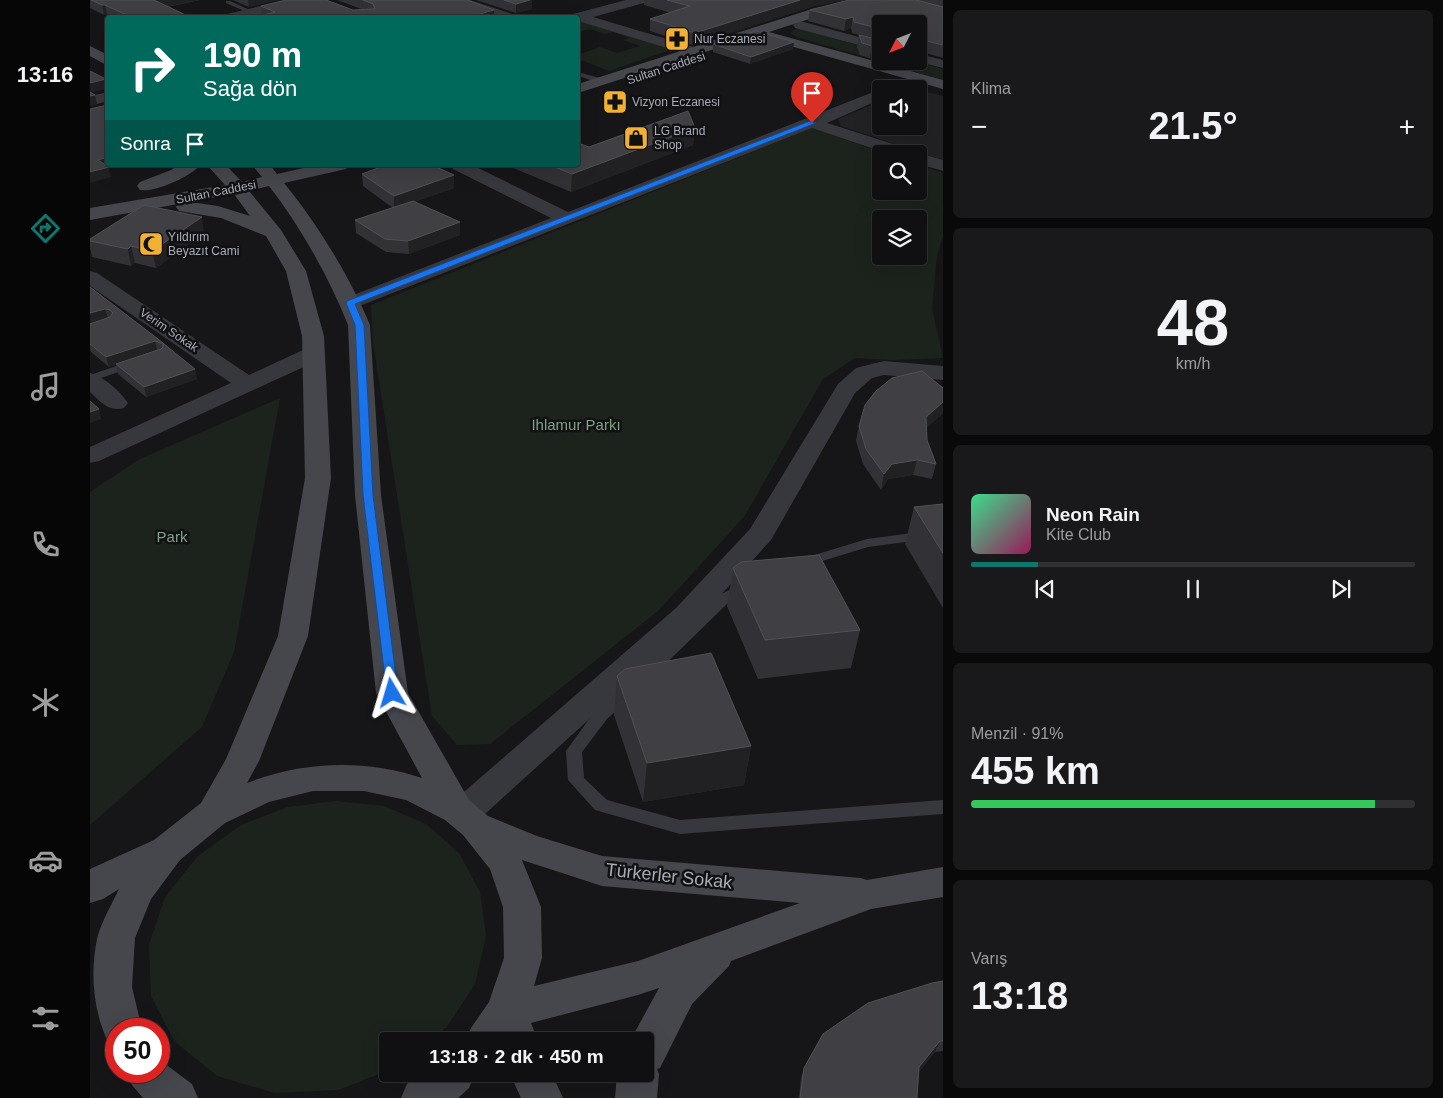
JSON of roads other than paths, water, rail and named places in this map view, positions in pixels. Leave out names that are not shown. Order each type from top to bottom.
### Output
[{"type":"main road","name":"Sultan Caddesi","points":[[580,96],[761,34],[820,11],[838,9],[867,0]]},
{"type":"main road","name":"Sultan Caddesi","points":[[580,88],[692,51],[800,25],[830,15],[838,9]]},
{"type":"main road","points":[[761,34],[943,85]]},
{"type":"main road","points":[[91,51],[105,60]]},
{"type":"main road","points":[[146,186],[177,174],[188,167]]},
{"type":"main road","name":"Sultan Caddesi","points":[[90,214],[126,208],[244,171],[308,167]]},
{"type":"main road","points":[[303,199],[324,178],[349,167]]},
{"type":"main road","points":[[90,888],[112,874],[166,850],[213,813],[242,761],[293,636],[318,478],[313,336],[296,271],[274,234],[244,171]]},
{"type":"main road","points":[[90,200],[146,186],[244,171],[283,195],[303,199]]},
{"type":"main road","points":[[303,199],[359,325],[368,495],[392,693],[465,816],[505,862],[522,907],[522,958],[503,1031]]},
{"type":"main road","points":[[126,208],[208,207],[226,212],[274,234]]},
{"type":"main road","name":"Türkerler Sokak","points":[[213,813],[261,791],[313,778],[364,778],[413,788],[527,847],[602,871],[870,894]]},
{"type":"main road","points":[[119,1018],[112,988],[116,938],[136,891],[166,850]]},
{"type":"main road","name":"Türkerler Sokak","points":[[503,1031],[638,978],[870,894],[943,882]]},
{"type":"main road","points":[[654,1037],[678,991],[721,948]]},
{"type":"main road","points":[[422,1098],[431,1094],[445,1082]]},
{"type":"main road","points":[[535,1082],[542,1098]]},
{"type":"main road","points":[[636,1098],[637,1082]]},
{"type":"main road","points":[[157,1083],[177,1098]]},
{"type":"street","points":[[240,15],[302,0]]},
{"type":"street","points":[[458,0],[501,15]]},
{"type":"street","points":[[475,6],[498,0]]},
{"type":"street","points":[[580,17],[640,0]]},
{"type":"street","points":[[580,17],[692,51]]},
{"type":"street","points":[[800,25],[872,45]]},
{"type":"street","points":[[928,60],[943,64]]},
{"type":"street","points":[[913,80],[918,78]]},
{"type":"street","points":[[90,101],[105,97]]},
{"type":"street","points":[[350,303],[812,123],[872,98]]},
{"type":"street","points":[[90,113],[105,109]]},
{"type":"street","points":[[812,123],[879,145]]},
{"type":"street","points":[[927,161],[943,166]]},
{"type":"street","points":[[463,167],[566,218]]},
{"type":"street","name":"Verim Sokak","points":[[90,277],[248,384]]},
{"type":"street","points":[[90,456],[313,354]]},
{"type":"street","points":[[465,816],[686,615],[761,534],[846,389],[864,373],[884,368],[943,373]]},
{"type":"street","points":[[90,380],[116,403]]},
{"type":"lane","points":[[228,2],[251,12]]},
{"type":"lane","points":[[580,75],[600,81]]},
{"type":"lane","points":[[90,380],[149,358]]},
{"type":"lane","points":[[793,567],[867,543],[943,532]]},
{"type":"lane","points":[[758,582],[726,598],[601,715],[574,751],[576,780],[601,805],[680,827],[943,807]]},
{"type":"place","name":"Nur Eczanesi","points":[[677,39]]},
{"type":"place","name":"Vizyon Eczanesi","points":[[615,102]]},
{"type":"place","name":"LG Brand Shop","points":[[636,138]]},
{"type":"place","name":"Yıldırım Beyazıt Cami","points":[[151,244]]},
{"type":"park label","name":"Ihlamur Parkı","points":[[576,424]]},
{"type":"park label","name":"Park","points":[[172,536]]}]
